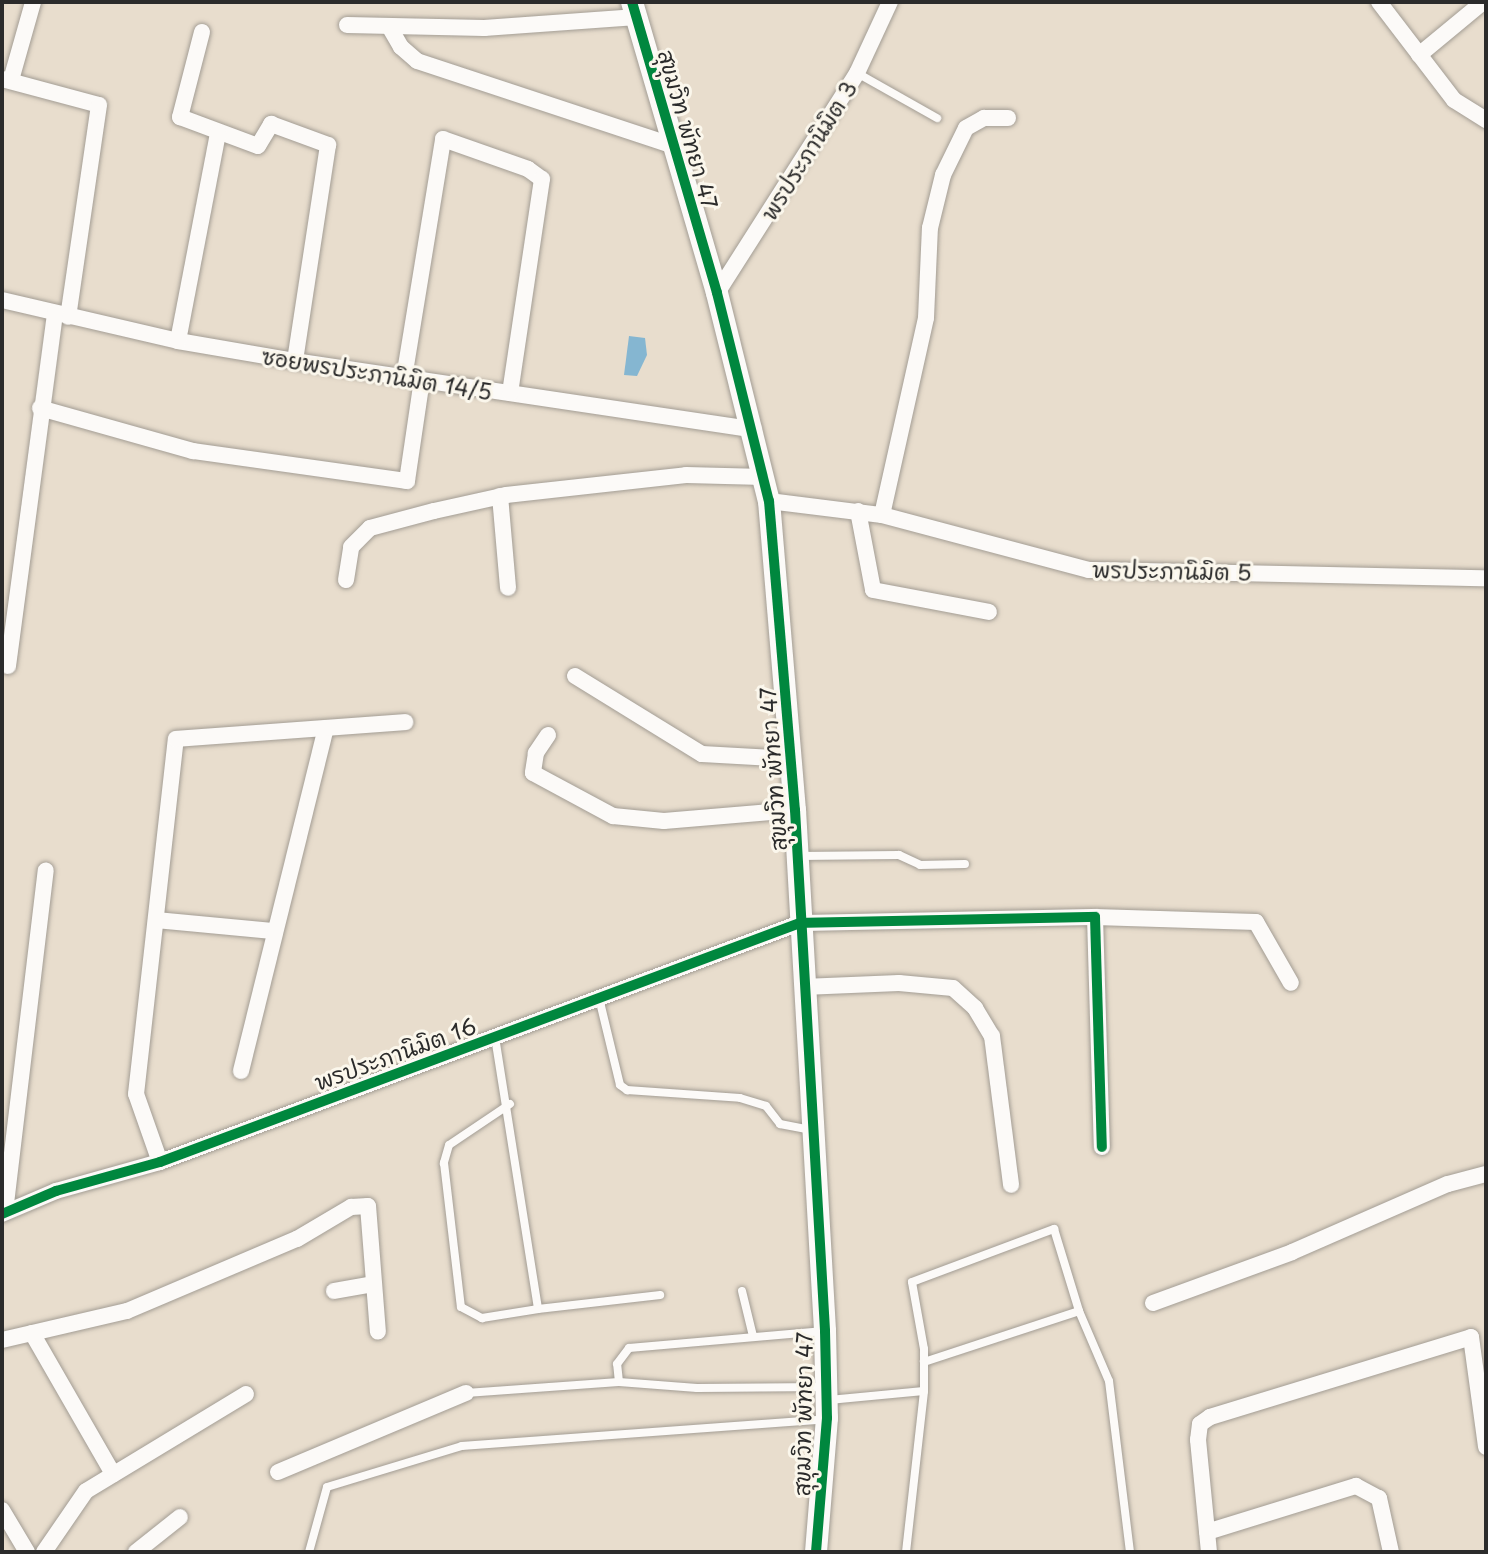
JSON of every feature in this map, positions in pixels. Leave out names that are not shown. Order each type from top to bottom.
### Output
[{"type":"street","points":[[8,666],[40,408],[62,315],[99,105],[7,79],[33,2]]},
{"type":"street","name":"พรประภานิมิต 3","points":[[717,293],[857,73],[890,2]]},
{"type":"street","points":[[1379,2],[1454,100],[1486,120]]},
{"type":"street","points":[[1419,55],[1483,2]]},
{"type":"street","points":[[347,25],[484,28],[634,10]]},
{"type":"street","name":"สุขุมวิท พัทยา 47","points":[[634,10],[671,145],[717,293],[754,430],[769,501],[795,810],[810,1130],[825,1331],[826,1402],[816,1552]]},
{"type":"street","points":[[390,28],[417,61],[671,145]]},
{"type":"street","points":[[202,32],[180,117],[258,146],[271,124],[328,145],[295,361]]},
{"type":"street","points":[[882,515],[926,318],[930,228],[943,175],[966,128],[984,118],[1008,118]]},
{"type":"street","points":[[178,341],[218,133]]},
{"type":"street","points":[[404,378],[443,139],[528,169],[542,179],[510,393]]},
{"type":"street","name":"ซอยพรประภานิมิต 14/5","points":[[2,300],[178,341],[754,430]]},
{"type":"street","points":[[40,408],[193,451],[407,481],[422,380]]},
{"type":"street","points":[[346,580],[351,547],[370,528],[500,496],[686,475],[764,477]]},
{"type":"street","points":[[500,496],[508,588]]},
{"type":"street","name":"พรประภานิมิต 5","points":[[769,501],[882,515],[1089,570],[1486,578]]},
{"type":"street","points":[[858,511],[873,590],[989,612]]},
{"type":"street","points":[[575,676],[691,750],[791,759]]},
{"type":"street","points":[[160,1162],[136,1094],[176,739],[405,722]]},
{"type":"street","points":[[241,1071],[272,931],[326,728]]},
{"type":"street","points":[[548,735],[536,753],[533,773],[613,816],[664,821],[795,810]]},
{"type":"street","points":[[3,1213],[46,870]]},
{"type":"street","points":[[1095,917],[1102,1147]]},
{"type":"street","name":"พรประภานิมิต 16","points":[[3,1213],[56,1191],[160,1162],[800,923],[1095,917],[1256,922],[1291,983]]},
{"type":"street","points":[[156,920],[272,931]]},
{"type":"street","points":[[803,987],[899,983],[953,988],[975,1008],[992,1036],[1011,1185]]},
{"type":"street","points":[[1153,1303],[1292,1252],[1448,1184],[1486,1174]]},
{"type":"street","points":[[2,1340],[127,1311],[297,1239],[351,1207],[368,1206],[378,1332]]},
{"type":"street","points":[[334,1291],[373,1284]]},
{"type":"street","points":[[32,1333],[113,1474]]},
{"type":"street","points":[[1209,1552],[1198,1440],[1200,1424],[1210,1417],[1471,1337],[1486,1447]]},
{"type":"street","points":[[278,1472],[466,1393]]},
{"type":"street","points":[[44,1552],[86,1491],[246,1394]]},
{"type":"street","points":[[1207,1532],[1356,1486],[1379,1498],[1391,1552]]},
{"type":"street","points":[[2,1510],[27,1552]]},
{"type":"street","points":[[136,1552],[180,1517]]},
{"type":"lane","points":[[857,73],[937,118]]},
{"type":"lane","points":[[797,856],[899,855],[920,865],[965,864]]},
{"type":"lane","points":[[599,998],[620,1085],[627,1090],[740,1098],[766,1106],[780,1124],[810,1130]]},
{"type":"lane","points":[[495,1037],[510,1104],[538,1309]]},
{"type":"lane","points":[[510,1104],[449,1145],[444,1163],[461,1307],[482,1318],[660,1295]]},
{"type":"lane","points":[[906,1552],[924,1391],[924,1362],[912,1282],[1054,1229],[1079,1311],[1109,1381],[1130,1552]]},
{"type":"lane","points":[[742,1291],[753,1336]]},
{"type":"lane","points":[[924,1362],[1079,1311]]},
{"type":"lane","points":[[619,1382],[617,1364],[629,1348],[825,1331]]},
{"type":"lane","points":[[466,1393],[619,1382],[826,1402]]},
{"type":"lane","points":[[309,1552],[327,1487],[462,1446],[924,1391]]},
{"type":"water","points":[[629,336],[645,338],[647,355],[637,376],[624,375]]},
{"type":"cycle path","points":[[632,2],[717,293],[769,501],[795,810],[825,1331],[827,1418],[816,1552]]},
{"type":"cycle path","points":[[2,1214],[56,1191],[160,1162],[800,923],[1095,917],[1102,1147]]}]
